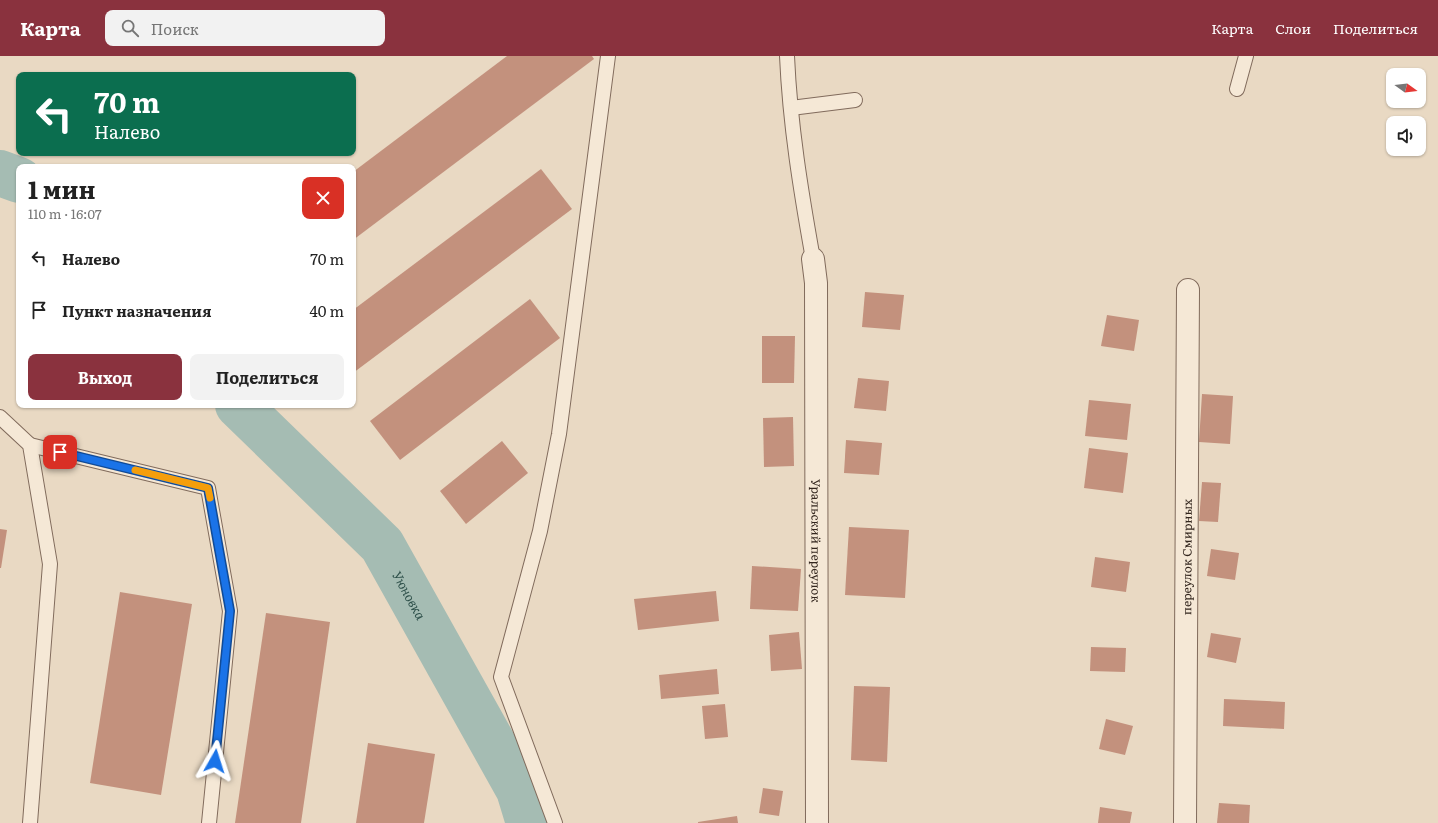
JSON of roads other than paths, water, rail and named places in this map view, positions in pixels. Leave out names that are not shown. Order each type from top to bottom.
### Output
[{"type":"street","name":"Уральский переулок","points":[[813,259],[816,283],[817,823]]},
{"type":"street","name":"переулок Смирных","points":[[1185,823],[1188,290]]},
{"type":"lane","points":[[555,823],[501,677],[540,531],[559,434],[608,56]]},
{"type":"lane","points":[[788,56],[791,108],[799,180],[813,259]]},
{"type":"lane","points":[[1237,89],[1246,56]]},
{"type":"lane","points":[[791,108],[855,100]]},
{"type":"lane","points":[[0,416],[30,445],[208,488],[230,611],[209,823]]},
{"type":"lane","points":[[30,445],[50,564],[30,823]]},
{"type":"waterway","name":"Уюновка","points":[[0,173],[16,179]]},
{"type":"waterway","name":"Уюновка","points":[[241,408],[382,545],[519,790],[529,823]]}]
